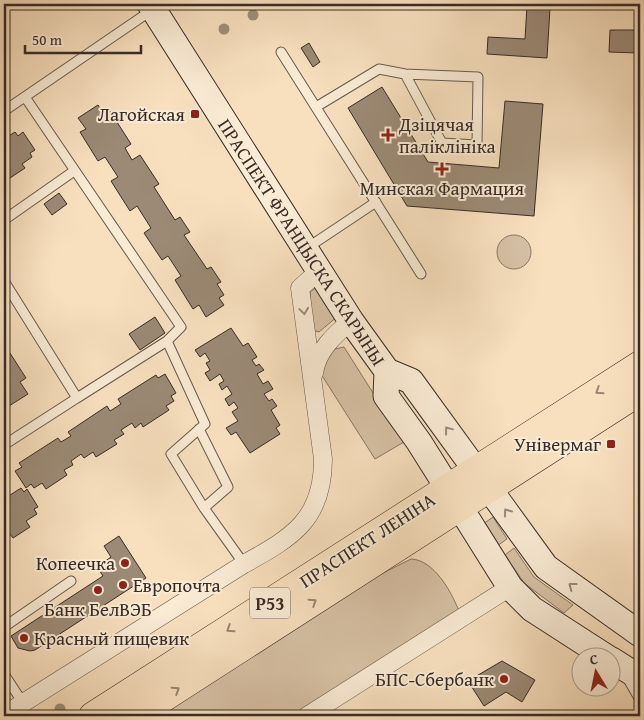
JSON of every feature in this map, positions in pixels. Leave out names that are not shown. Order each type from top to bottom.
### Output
[{"type":"main road","name":"ПРАСПЕКТ ФРАНЦЫСКА СКАРЫНЫ","points":[[151,7],[351,321],[387,370],[386,396],[510,587],[532,609],[592,648]]},
{"type":"main road","name":"ПРАСПЕКТ ЛЕНІНА","points":[[484,479],[640,365]]},
{"type":"main road","points":[[387,370],[411,381],[484,479],[546,567],[598,606],[640,634]]},
{"type":"main road","name":"ПРАСПЕКТ ЛЕНІНА","points":[[94,716],[484,479],[640,391]]},
{"type":"main road","name":"ПРАСПЕКТ ЛЕНІНА","points":[[135,716],[454,498]]},
{"type":"main road","points":[[575,638],[598,606]]},
{"type":"street","points":[[4,715],[244,564],[283,542],[305,523],[319,495],[323,478],[323,459],[300,288],[319,271]]},
{"type":"street","points":[[313,378],[316,358],[339,331],[351,321]]},
{"type":"street","points":[[307,716],[510,587]]},
{"type":"lane","points":[[4,111],[151,7]]},
{"type":"lane","points":[[281,52],[421,274]]},
{"type":"lane","points":[[316,107],[380,69],[405,74],[478,77],[477,145],[442,143],[405,74]]},
{"type":"lane","points":[[4,445],[167,341],[181,327],[25,97]]},
{"type":"lane","points":[[4,220],[74,171]]},
{"type":"lane","points":[[305,250],[376,202]]},
{"type":"lane","points":[[4,281],[77,398]]},
{"type":"lane","points":[[167,341],[205,424],[171,454],[204,508],[244,564]]},
{"type":"lane","points":[[199,429],[228,487],[204,508]]},
{"type":"lane","points":[[4,627],[71,581]]},
{"type":"lane","points":[[622,668],[640,700]]},
{"type":"lane","points":[[4,674],[22,703]]},
{"type":"shaded area","points":[[514,235],[526,240],[531,252],[526,264],[514,269],[502,264],[497,252],[502,240]]},
{"type":"shaded area","points":[[318,286],[338,316],[319,332],[312,330],[310,292]]},
{"type":"shaded area","points":[[344,347],[404,442],[375,459],[321,374],[330,350]]},
{"type":"shaded area","points":[[493,517],[507,539],[497,546],[483,524]]},
{"type":"shaded area","points":[[514,548],[534,577],[573,605],[564,613],[524,583],[505,555]]},
{"type":"shaded area","points":[[411,559],[427,565],[441,578],[459,611],[295,716],[139,716],[381,574]]},
{"type":"building","points":[[527,6],[550,8],[547,58],[487,54],[488,37],[525,39]]},
{"type":"building","points":[[610,30],[639,30],[638,53],[609,52]]},
{"type":"building","points":[[309,43],[320,62],[313,67],[301,48]]},
{"type":"building","name":"Дзіцячая паліклініка","points":[[382,87],[428,162],[499,168],[505,101],[543,104],[534,216],[407,206],[348,108]]},
{"type":"building","points":[[98,105],[102,112],[108,108],[131,144],[125,148],[132,160],[140,155],[159,184],[154,187],[175,220],[180,217],[190,232],[184,235],[207,269],[211,267],[221,282],[217,284],[224,295],[219,298],[224,305],[206,317],[199,305],[193,309],[175,280],[181,276],[168,256],[162,260],[144,233],[151,228],[137,206],[130,211],[111,181],[118,177],[105,157],[98,161],[80,132],[86,129],[78,118]]},
{"type":"building","points":[[15,132],[18,136],[23,132],[35,150],[30,153],[32,157],[22,164],[25,168],[7,180],[4,175],[4,139]]},
{"type":"building","points":[[59,193],[67,204],[52,215],[44,204]]},
{"type":"building","points":[[155,317],[165,333],[140,350],[129,334]]},
{"type":"building","points":[[231,328],[243,346],[248,343],[257,357],[252,360],[256,366],[259,364],[264,370],[257,374],[263,384],[268,381],[273,389],[264,394],[269,401],[272,399],[277,406],[271,410],[280,425],[276,428],[280,434],[250,453],[236,432],[231,435],[226,428],[238,421],[232,412],[238,408],[234,402],[229,406],[225,399],[232,394],[227,386],[222,390],[219,384],[224,381],[220,374],[210,381],[205,373],[210,370],[206,363],[210,361],[205,353],[200,357],[195,350]]},
{"type":"building","points":[[8,350],[26,378],[20,382],[28,394],[9,406],[4,398],[4,353]]},
{"type":"building","points":[[165,374],[176,393],[171,396],[174,401],[166,406],[169,410],[143,427],[141,423],[135,428],[132,423],[121,430],[124,434],[114,440],[117,444],[96,457],[93,452],[84,458],[81,454],[71,461],[73,465],[64,470],[67,475],[46,489],[42,483],[34,488],[31,484],[26,488],[15,471],[22,467],[19,463],[58,438],[61,442],[71,436],[68,432],[107,406],[110,411],[121,404],[118,399],[156,375],[158,378]]},
{"type":"building","points":[[21,488],[24,492],[27,489],[38,507],[34,509],[37,514],[26,521],[30,527],[13,538],[10,534],[4,538],[4,499]]},
{"type":"building","points":[[119,536],[146,578],[35,650],[30,651],[18,648],[11,636],[103,576],[97,567],[111,557],[104,546]]},
{"type":"building","points":[[502,661],[535,680],[522,702],[506,692],[484,706],[468,681]]},
{"type":"place","name":"Лагойская","points":[[195,114]]},
{"type":"place","name":"Дзіцячая паліклініка","points":[[388,135]]},
{"type":"place","name":"Минская Фармация","points":[[442,169]]},
{"type":"place","name":"Універмаг","points":[[611,444]]},
{"type":"place","name":"Копеечка","points":[[125,563]]},
{"type":"place","name":"Европочта","points":[[123,585]]},
{"type":"place","name":"Банк БелВЭБ","points":[[98,590]]},
{"type":"place","name":"Красный пищевик","points":[[24,638]]},
{"type":"place","name":"БПС-Сбербанк","points":[[504,679]]}]
